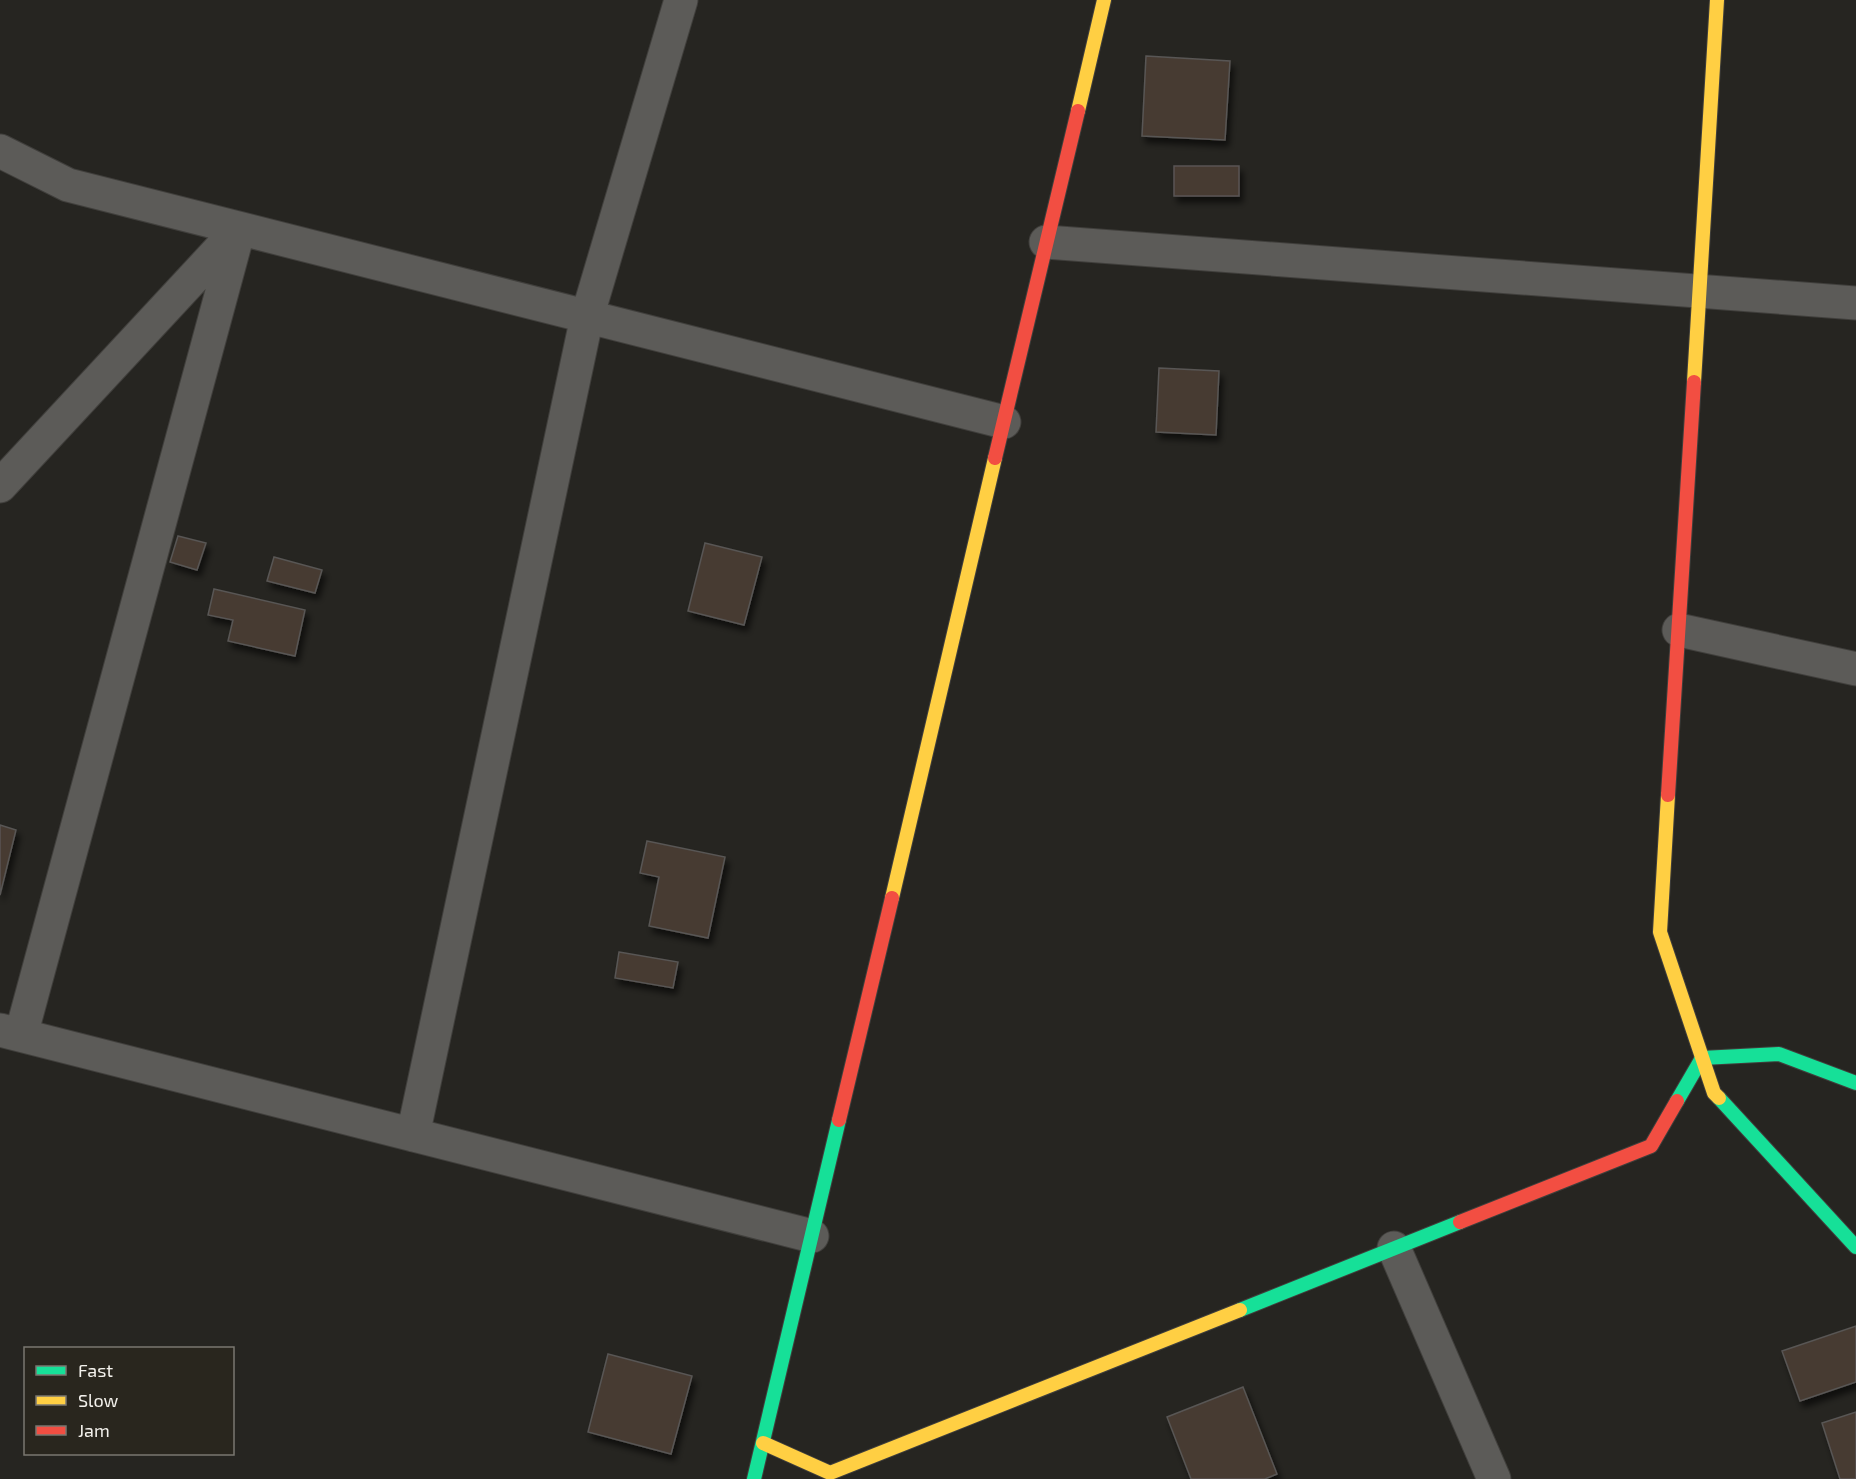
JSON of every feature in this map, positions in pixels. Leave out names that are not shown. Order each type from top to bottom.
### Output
[{"type":"street","points":[[413,1135],[587,317],[681,0]]},
{"type":"street","points":[[754,1479],[1104,0]]},
{"type":"street","points":[[1717,0],[1660,932],[1714,1093],[1856,1247]]},
{"type":"street","points":[[0,151],[68,185],[1004,422]]},
{"type":"street","points":[[0,486],[239,229]]},
{"type":"street","points":[[239,229],[11,1033],[812,1236]]},
{"type":"street","points":[[1046,242],[1856,303]]},
{"type":"street","points":[[1679,630],[1856,669]]},
{"type":"street","points":[[1702,1058],[1779,1054],[1856,1083]]},
{"type":"street","points":[[763,1443],[830,1473],[1652,1146],[1702,1058]]},
{"type":"street","points":[[1394,1248],[1494,1479]]},
{"type":"building","points":[[1146,56],[1230,61],[1225,140],[1142,136]]},
{"type":"building","points":[[1174,166],[1239,166],[1239,196],[1174,196]]},
{"type":"building","points":[[1159,368],[1219,371],[1216,435],[1156,432]]},
{"type":"building","points":[[178,536],[206,543],[197,570],[170,562]]},
{"type":"building","points":[[705,543],[762,557],[744,625],[688,611]]},
{"type":"building","points":[[274,557],[322,570],[315,593],[267,581]]},
{"type":"building","points":[[214,589],[305,610],[295,656],[228,641],[233,620],[208,615]]},
{"type":"building","points":[[0,825],[16,830],[0,895]]},
{"type":"building","points":[[647,841],[725,857],[708,938],[649,926],[659,877],[640,873]]},
{"type":"building","points":[[619,952],[678,962],[673,988],[615,978]]},
{"type":"building","points":[[1856,1326],[1856,1382],[1800,1401],[1782,1351]]},
{"type":"building","points":[[608,1354],[692,1376],[671,1454],[588,1432]]},
{"type":"building","points":[[1243,1387],[1277,1474],[1265,1479],[1191,1479],[1167,1417]]},
{"type":"building","points":[[1856,1412],[1856,1479],[1840,1479],[1822,1423]]},
{"type":"traffic: fast","points":[[1677,1101],[1702,1058],[1779,1054],[1856,1083]]},
{"type":"traffic: fast","points":[[1719,1098],[1856,1247]]},
{"type":"traffic: fast","points":[[754,1479],[839,1120]]},
{"type":"traffic: fast","points":[[1240,1310],[1460,1222]]},
{"type":"traffic: slow","points":[[1078,111],[1104,0]]},
{"type":"traffic: slow","points":[[1694,382],[1717,0]]},
{"type":"traffic: slow","points":[[892,898],[995,458]]},
{"type":"traffic: slow","points":[[1668,795],[1660,932],[1714,1093],[1719,1098]]},
{"type":"traffic: slow","points":[[763,1443],[830,1473],[1240,1310]]},
{"type":"traffic: jam","points":[[995,458],[1078,111]]},
{"type":"traffic: jam","points":[[1668,795],[1694,382]]},
{"type":"traffic: jam","points":[[839,1120],[892,898]]},
{"type":"traffic: jam","points":[[1460,1222],[1651,1146],[1677,1101]]}]
